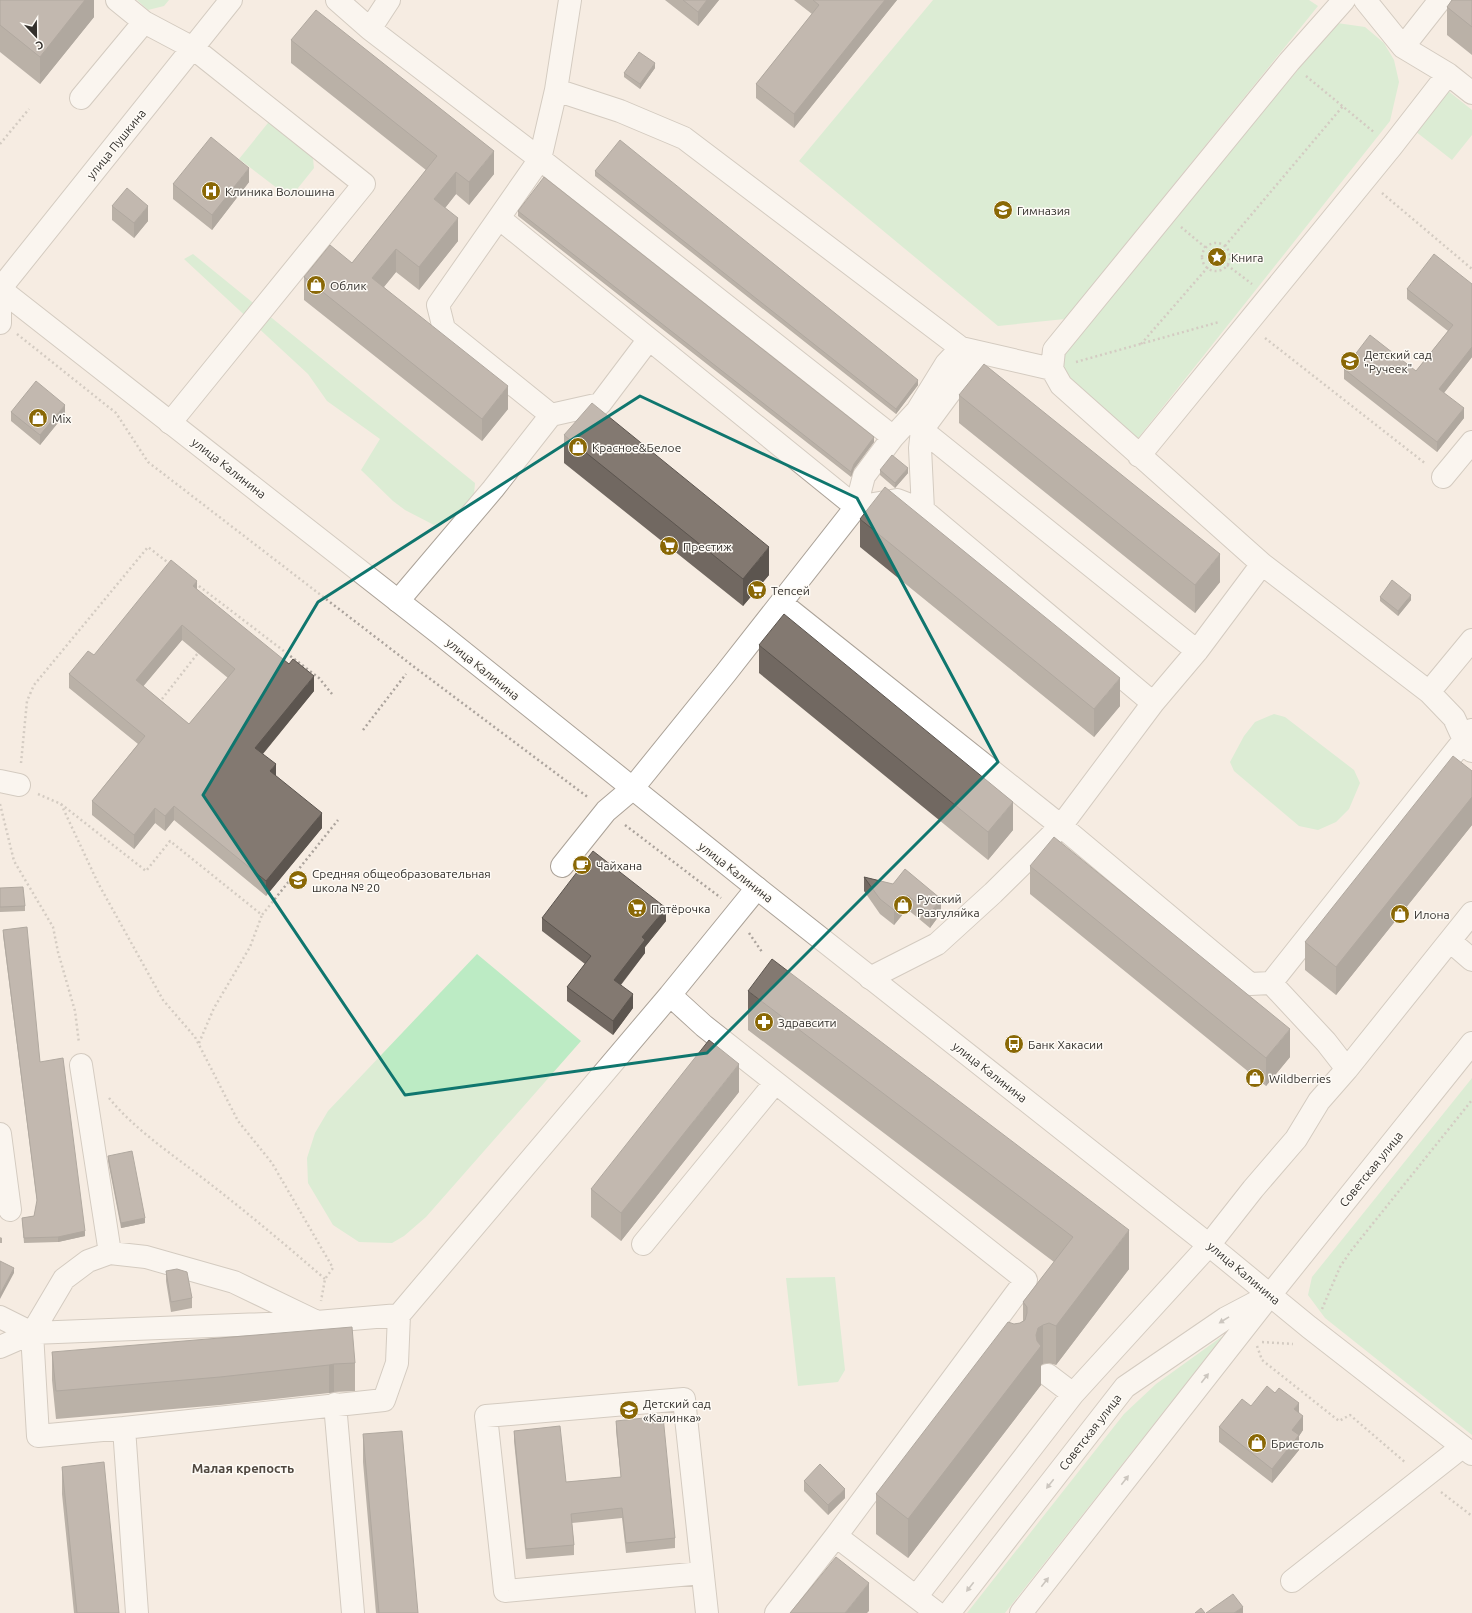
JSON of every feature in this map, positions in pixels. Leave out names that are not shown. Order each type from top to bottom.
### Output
[{"type":"main road","points":[[117,0],[144,22],[193,48],[364,184],[170,423]]},
{"type":"main road","name":"улица Пушкина","points":[[0,289],[231,0]]},
{"type":"main road","points":[[337,0],[370,29],[540,159],[893,437]]},
{"type":"main road","points":[[370,29],[389,0]]},
{"type":"main road","points":[[551,415],[444,329],[438,305],[500,219],[540,159],[556,90],[570,0]]},
{"type":"main road","points":[[781,603],[1061,826],[1250,984],[1271,983],[1469,741],[1454,718],[1429,692],[1262,564],[1061,385],[1052,369],[1054,350],[1289,62],[1344,0]]},
{"type":"main road","points":[[1365,0],[1403,47],[1448,74],[1472,93]]},
{"type":"main road","points":[[1403,47],[1440,0]]},
{"type":"main road","points":[[81,98],[144,22]]},
{"type":"main road","points":[[1139,456],[1392,146],[1448,74]]},
{"type":"main road","points":[[556,90],[620,111],[684,138],[970,350],[1052,369]]},
{"type":"main road","points":[[500,219],[856,507],[897,500],[923,510],[1153,703]]},
{"type":"main road","points":[[0,289],[0,322]]},
{"type":"main road","name":"улица Калинина","points":[[0,289],[398,601],[870,978],[1209,1245],[1309,1327],[1467,1450]]},
{"type":"main road","points":[[398,601],[493,489],[551,415],[600,404],[649,339]]},
{"type":"main road","points":[[923,510],[920,448],[922,430],[970,350]]},
{"type":"main road","points":[[562,866],[606,811],[632,789],[725,674],[856,507],[864,476],[893,437],[917,410],[946,364],[970,350]]},
{"type":"main road","points":[[922,430],[1197,651]]},
{"type":"main road","points":[[1443,477],[1472,442]]},
{"type":"main road","points":[[870,978],[937,944],[993,893],[1061,826],[1153,703],[1197,651],[1262,564]]},
{"type":"main road","points":[[1429,692],[1472,640]]},
{"type":"main road","points":[[317,1322],[234,1282],[146,1257],[110,1253],[88,1261],[64,1279],[32,1334],[38,1436],[384,1400],[397,1364],[399,1315],[670,995],[757,888]]},
{"type":"main road","points":[[916,1597],[1073,1394],[1209,1245],[1253,1189],[1296,1139],[1319,1101],[1450,942],[1472,913]]},
{"type":"main road","points":[[1450,942],[1472,960]]},
{"type":"main road","points":[[1271,983],[1326,1042],[1346,1069]]},
{"type":"main road","points":[[670,995],[704,1026],[775,1083],[1026,1280],[996,1337],[776,1613]]},
{"type":"main road","name":"Советская улица","points":[[1021,1613],[1270,1295],[1472,1042]]},
{"type":"main road","points":[[81,1065],[110,1253]]},
{"type":"main road","points":[[643,1244],[775,1083]]},
{"type":"main road","points":[[0,1134],[10,1210]]},
{"type":"main road","name":"Советская улица","points":[[949,1613],[1125,1387],[1226,1318],[1270,1295]]},
{"type":"main road","points":[[0,1347],[32,1334],[317,1322],[399,1315]]},
{"type":"main road","points":[[0,1317],[32,1334]]},
{"type":"main road","points":[[1048,1375],[1073,1394]]},
{"type":"main road","points":[[702,1573],[505,1591],[486,1416],[684,1399],[702,1573],[706,1613]]},
{"type":"main road","points":[[334,1404],[353,1613]]},
{"type":"main road","points":[[124,1428],[137,1613]]},
{"type":"main road","points":[[1292,1581],[1467,1450]]},
{"type":"main road","points":[[836,1536],[938,1613]]},
{"type":"path","points":[[1289,62],[1392,146]]},
{"type":"path","points":[[1225,246],[1343,106]]},
{"type":"path","points":[[0,144],[29,109]]},
{"type":"path","points":[[1365,178],[1472,269]]},
{"type":"path","points":[[1166,214],[1206,248]]},
{"type":"path","points":[[1217,243],[1225,246],[1228,249],[1230,257],[1227,265],[1224,268],[1216,270],[1208,267],[1203,260],[1206,248],[1209,245],[1217,243]]},
{"type":"path","points":[[1227,265],[1269,298]]},
{"type":"path","points":[[1140,344],[1208,267]]},
{"type":"path","points":[[0,322],[116,413],[148,462],[412,666],[724,900],[762,952]]},
{"type":"path","points":[[1052,369],[1220,322]]},
{"type":"path","points":[[1247,324],[1443,477]]},
{"type":"path","points":[[172,566],[148,547],[34,686],[27,701],[10,783],[61,804],[146,871],[170,841],[262,915]]},
{"type":"path","points":[[190,579],[319,678],[332,694]]},
{"type":"path","points":[[230,616],[233,612]]},
{"type":"path","points":[[162,699],[198,653]]},
{"type":"path","points":[[363,730],[406,674]]},
{"type":"path","points":[[0,803],[14,861],[53,927],[58,952],[75,1011],[81,1065]]},
{"type":"path","points":[[61,804],[98,883],[163,1000],[199,1043],[238,1121],[272,1163],[333,1268],[325,1279],[317,1322]]},
{"type":"path","points":[[199,1043],[214,1008],[250,947],[262,915],[338,820]]},
{"type":"path","points":[[104,1092],[118,1109],[136,1126],[231,1200],[325,1279]]},
{"type":"path","points":[[1319,1315],[1340,1267],[1350,1252],[1472,1100]]},
{"type":"path","points":[[1295,1344],[1256,1342],[1262,1360],[1339,1421],[1350,1415]]},
{"type":"highlighted area","points":[[640,396],[857,498],[998,762],[707,1053],[405,1095],[203,795],[318,602]]},
{"type":"green space","points":[[137,0],[169,0],[164,6],[148,10]]},
{"type":"green space","name":"Гимназия","points":[[933,0],[1309,0],[1318,6],[1065,319],[998,326],[799,161]]},
{"type":"green space","points":[[1337,23],[1365,27],[1384,43],[1394,60],[1399,82],[1390,121],[1135,442],[1063,372],[1065,348]]},
{"type":"green space","points":[[1447,90],[1472,110],[1472,135],[1452,160],[1415,131]]},
{"type":"green space","points":[[272,118],[312,150],[314,168],[290,198],[239,159]]},
{"type":"green space","points":[[193,254],[475,483],[473,506],[434,525],[405,510],[393,501],[361,470],[380,439],[327,401],[308,374],[184,259]]},
{"type":"green space","points":[[1274,714],[1285,717],[1354,770],[1360,783],[1349,809],[1336,822],[1318,830],[1299,826],[1234,771],[1230,762],[1244,736],[1255,722]]},
{"type":"green space","points":[[477,954],[581,1041],[426,1217],[404,1236],[392,1243],[359,1242],[333,1225],[308,1183],[307,1158],[315,1133],[328,1111]]},
{"type":"green space","points":[[1472,1078],[1472,1435],[1325,1318],[1308,1295],[1312,1277]]},
{"type":"green space","points":[[835,1277],[845,1370],[838,1382],[798,1386],[786,1278]]},
{"type":"green space","points":[[1224,1335],[1005,1613],[967,1613],[1124,1414],[1156,1384]]},
{"type":"building","points":[[0,0],[85,0],[40,57],[0,25]]},
{"type":"building","points":[[683,0],[707,0],[698,12]]},
{"type":"building","points":[[813,0],[885,0],[794,114],[756,84],[819,5]]},
{"type":"building","points":[[1452,0],[1472,0],[1472,27],[1447,7]]},
{"type":"building","points":[[316,10],[494,151],[469,182],[456,172],[434,199],[458,218],[419,267],[396,249],[372,278],[508,386],[482,419],[304,277],[330,245],[352,263],[437,156],[291,40]]},
{"type":"building","points":[[639,52],[655,63],[640,84],[624,73]]},
{"type":"building","name":"Клиника Волошина","points":[[211,137],[249,168],[212,215],[173,184]]},
{"type":"building","points":[[620,140],[918,380],[896,409],[595,171]]},
{"type":"building","points":[[544,177],[874,437],[854,464],[851,472],[518,211]]},
{"type":"building","points":[[127,188],[148,206],[134,223],[112,206]]},
{"type":"building","points":[[1434,254],[1472,284],[1472,347],[1439,389],[1464,408],[1437,442],[1344,369],[1370,335],[1416,371],[1453,325],[1407,289]]},
{"type":"building","points":[[984,364],[1220,554],[1195,585],[959,395]]},
{"type":"building","name":"Mix","points":[[36,381],[65,405],[40,435],[11,412]]},
{"type":"building","points":[[592,403],[769,547],[743,579],[564,435]]},
{"type":"building","points":[[892,455],[908,468],[895,483],[880,470]]},
{"type":"building","points":[[885,487],[1120,678],[1094,709],[860,519]]},
{"type":"building","points":[[171,560],[197,581],[193,586],[289,664],[293,659],[314,676],[255,748],[276,764],[270,771],[322,813],[266,881],[174,806],[165,816],[155,808],[134,835],[92,801],[145,736],[69,674],[88,651],[94,655]],"holes":[[[182,625],[235,669],[189,724],[136,680]]]},
{"type":"building","points":[[1392,580],[1411,595],[1398,611],[1380,597]]},
{"type":"building","points":[[784,614],[1013,802],[988,832],[759,645]]},
{"type":"building","points":[[1453,756],[1472,771],[1472,797],[1336,967],[1305,942]]},
{"type":"building","points":[[1054,837],[1290,1029],[1266,1058],[1030,866]]},
{"type":"building","points":[[593,851],[666,908],[642,937],[645,940],[614,980],[633,994],[613,1021],[567,987],[591,956],[542,918]]},
{"type":"building","points":[[905,869],[941,899],[930,913],[907,895],[894,910],[880,899],[864,877],[893,884]]},
{"type":"building","points":[[23,887],[25,906],[0,907],[0,888]]},
{"type":"building","points":[[27,927],[40,1062],[63,1058],[85,1231],[58,1237],[24,1238],[22,1218],[34,1216],[37,1200],[3,930]]},
{"type":"building","points":[[772,959],[1129,1230],[1056,1326],[1049,1323],[1038,1328],[1036,1335],[1037,1341],[1041,1346],[908,1519],[876,1494],[1008,1322],[1014,1324],[1025,1320],[1027,1307],[1023,1302],[1073,1237],[748,991]]},
{"type":"building","points":[[709,1040],[739,1064],[621,1213],[591,1189]]},
{"type":"building","points":[[132,1151],[145,1218],[121,1223],[108,1156]]},
{"type":"building","points":[[0,1261],[14,1268],[0,1294]]},
{"type":"building","points":[[177,1269],[187,1272],[192,1298],[171,1302],[166,1271]]},
{"type":"building","points":[[352,1327],[355,1363],[220,1377],[56,1391],[52,1352]]},
{"type":"building","name":"Бристоль","points":[[1267,1386],[1275,1393],[1279,1388],[1299,1403],[1294,1409],[1303,1416],[1292,1430],[1299,1435],[1272,1469],[1219,1427],[1242,1399],[1251,1406]]},
{"type":"building","points":[[663,1416],[675,1538],[626,1543],[622,1508],[571,1514],[574,1545],[526,1549],[514,1431],[560,1426],[566,1482],[621,1477],[616,1421]]},
{"type":"building","points":[[402,1431],[418,1613],[379,1613],[363,1434]]},
{"type":"building","points":[[104,1462],[119,1613],[77,1613],[62,1467]]},
{"type":"building","points":[[820,1464],[845,1489],[828,1505],[804,1481]]},
{"type":"building","points":[[836,1557],[869,1583],[845,1613],[790,1613]]},
{"type":"building","points":[[1233,1594],[1243,1607],[1234,1613],[1206,1613]]},
{"type":"building","points":[[1201,1608],[1205,1613],[1195,1613]]},
{"type":"place","name":"Клиника Волошина","points":[[211,191]]},
{"type":"place","name":"Гимназия","points":[[1003,210]]},
{"type":"place","name":"Книга","points":[[1217,257]]},
{"type":"place","name":"Облик","points":[[316,285]]},
{"type":"place","name":"Детский сад \"Ручеек\"","points":[[1350,361]]},
{"type":"place","name":"Mix","points":[[38,418]]},
{"type":"place","name":"Красное&Белое","points":[[578,447]]},
{"type":"place","name":"Престиж","points":[[669,546]]},
{"type":"place","name":"Тепсей","points":[[757,590]]},
{"type":"place","name":"Чайхана","points":[[582,865]]},
{"type":"place","name":"Средняя общеобразовательная школа № 20","points":[[298,880]]},
{"type":"place","name":"Русский Разгуляйка","points":[[903,905]]},
{"type":"place","name":"Пятёрочка","points":[[637,908]]},
{"type":"place","name":"Илона","points":[[1400,914]]},
{"type":"place","name":"Здравсити","points":[[764,1022]]},
{"type":"place","name":"Банк Хакасии","points":[[1014,1044]]},
{"type":"place","name":"Wildberries","points":[[1255,1078]]},
{"type":"place","name":"Детский сад «Калинка»","points":[[629,1410]]},
{"type":"place","name":"Бристоль","points":[[1257,1443]]},
{"type":"district","name":"Малая крепость","points":[[243,1468]]}]
